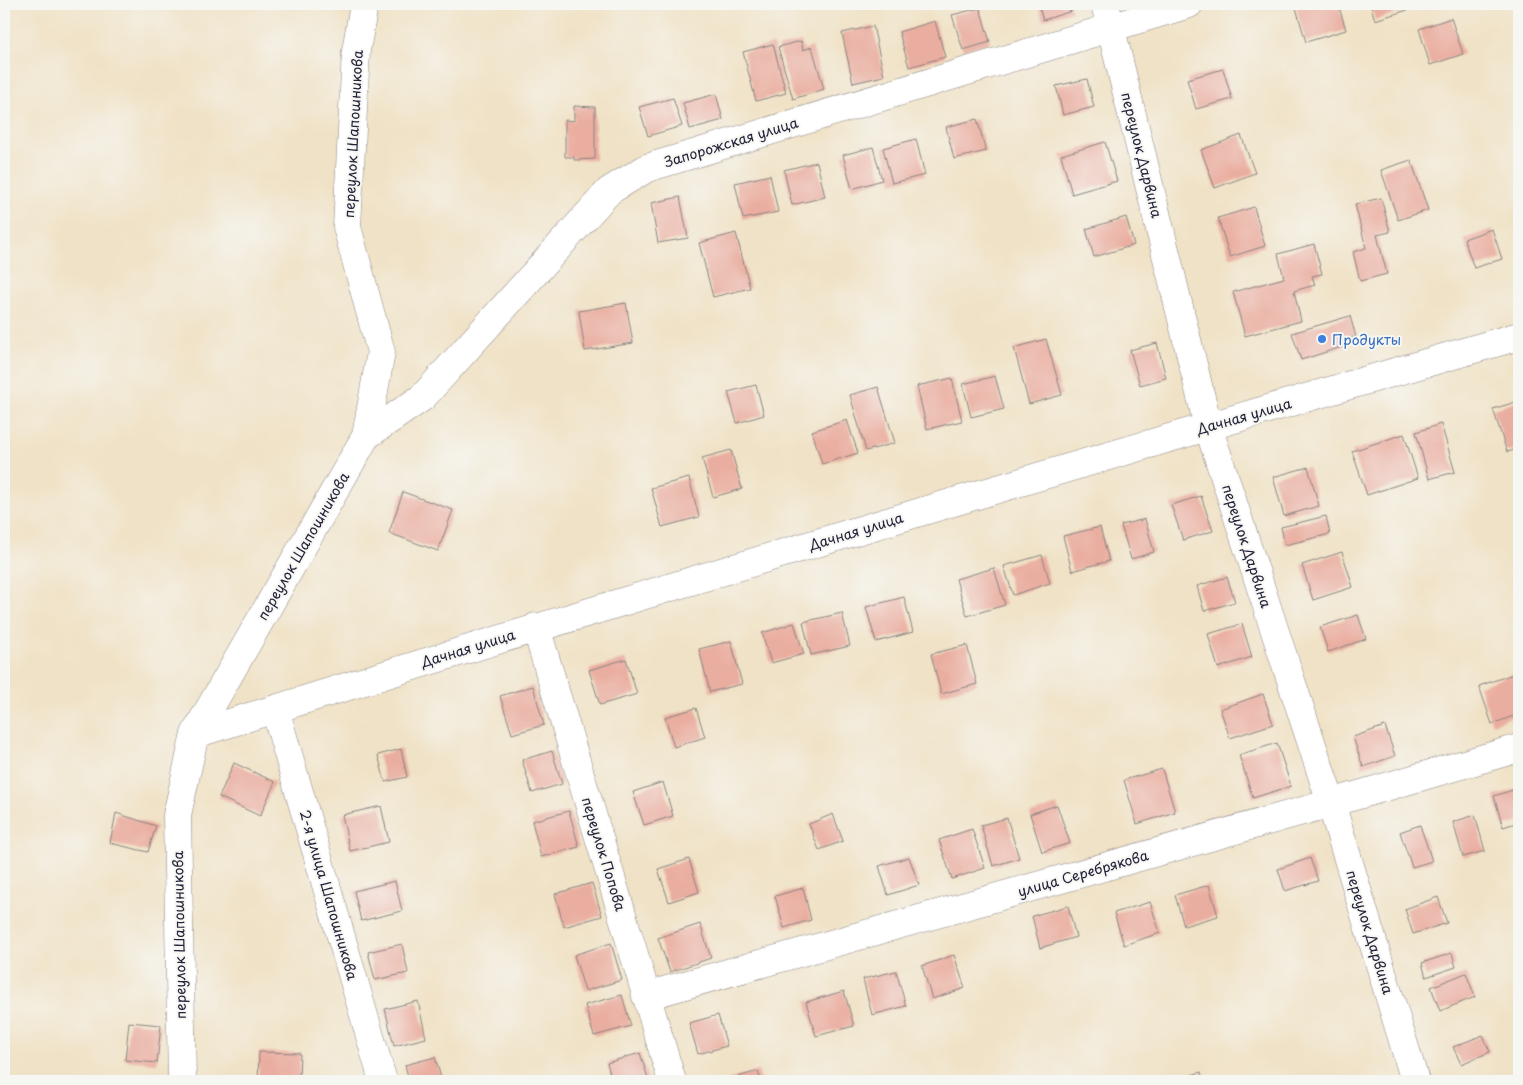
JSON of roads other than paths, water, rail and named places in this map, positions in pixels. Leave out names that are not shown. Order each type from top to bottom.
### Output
[{"type":"street","name":"переулок Шапошникова","points":[[182,1081],[177,815],[195,734],[366,436],[381,352],[347,228],[356,51],[364,4]]},
{"type":"street","name":"Запорожская улица","points":[[366,436],[423,397],[609,191],[647,168],[1108,15],[1189,4]]},
{"type":"street","name":"переулок Дарвина","points":[[1108,15],[1208,426],[1331,803],[1415,1081]]},
{"type":"street","name":"Дачная улица","points":[[195,734],[536,627],[1208,426],[1519,336]]},
{"type":"street","name":"переулок Попова","points":[[536,627],[672,1081]]},
{"type":"street","name":"2-я улица Шапошникова","points":[[275,709],[383,1081]]},
{"type":"street","name":"улица Серебрякова","points":[[646,996],[1331,803],[1519,748]]},
{"type":"place","name":"Продукты","points":[[1322,339]]}]
